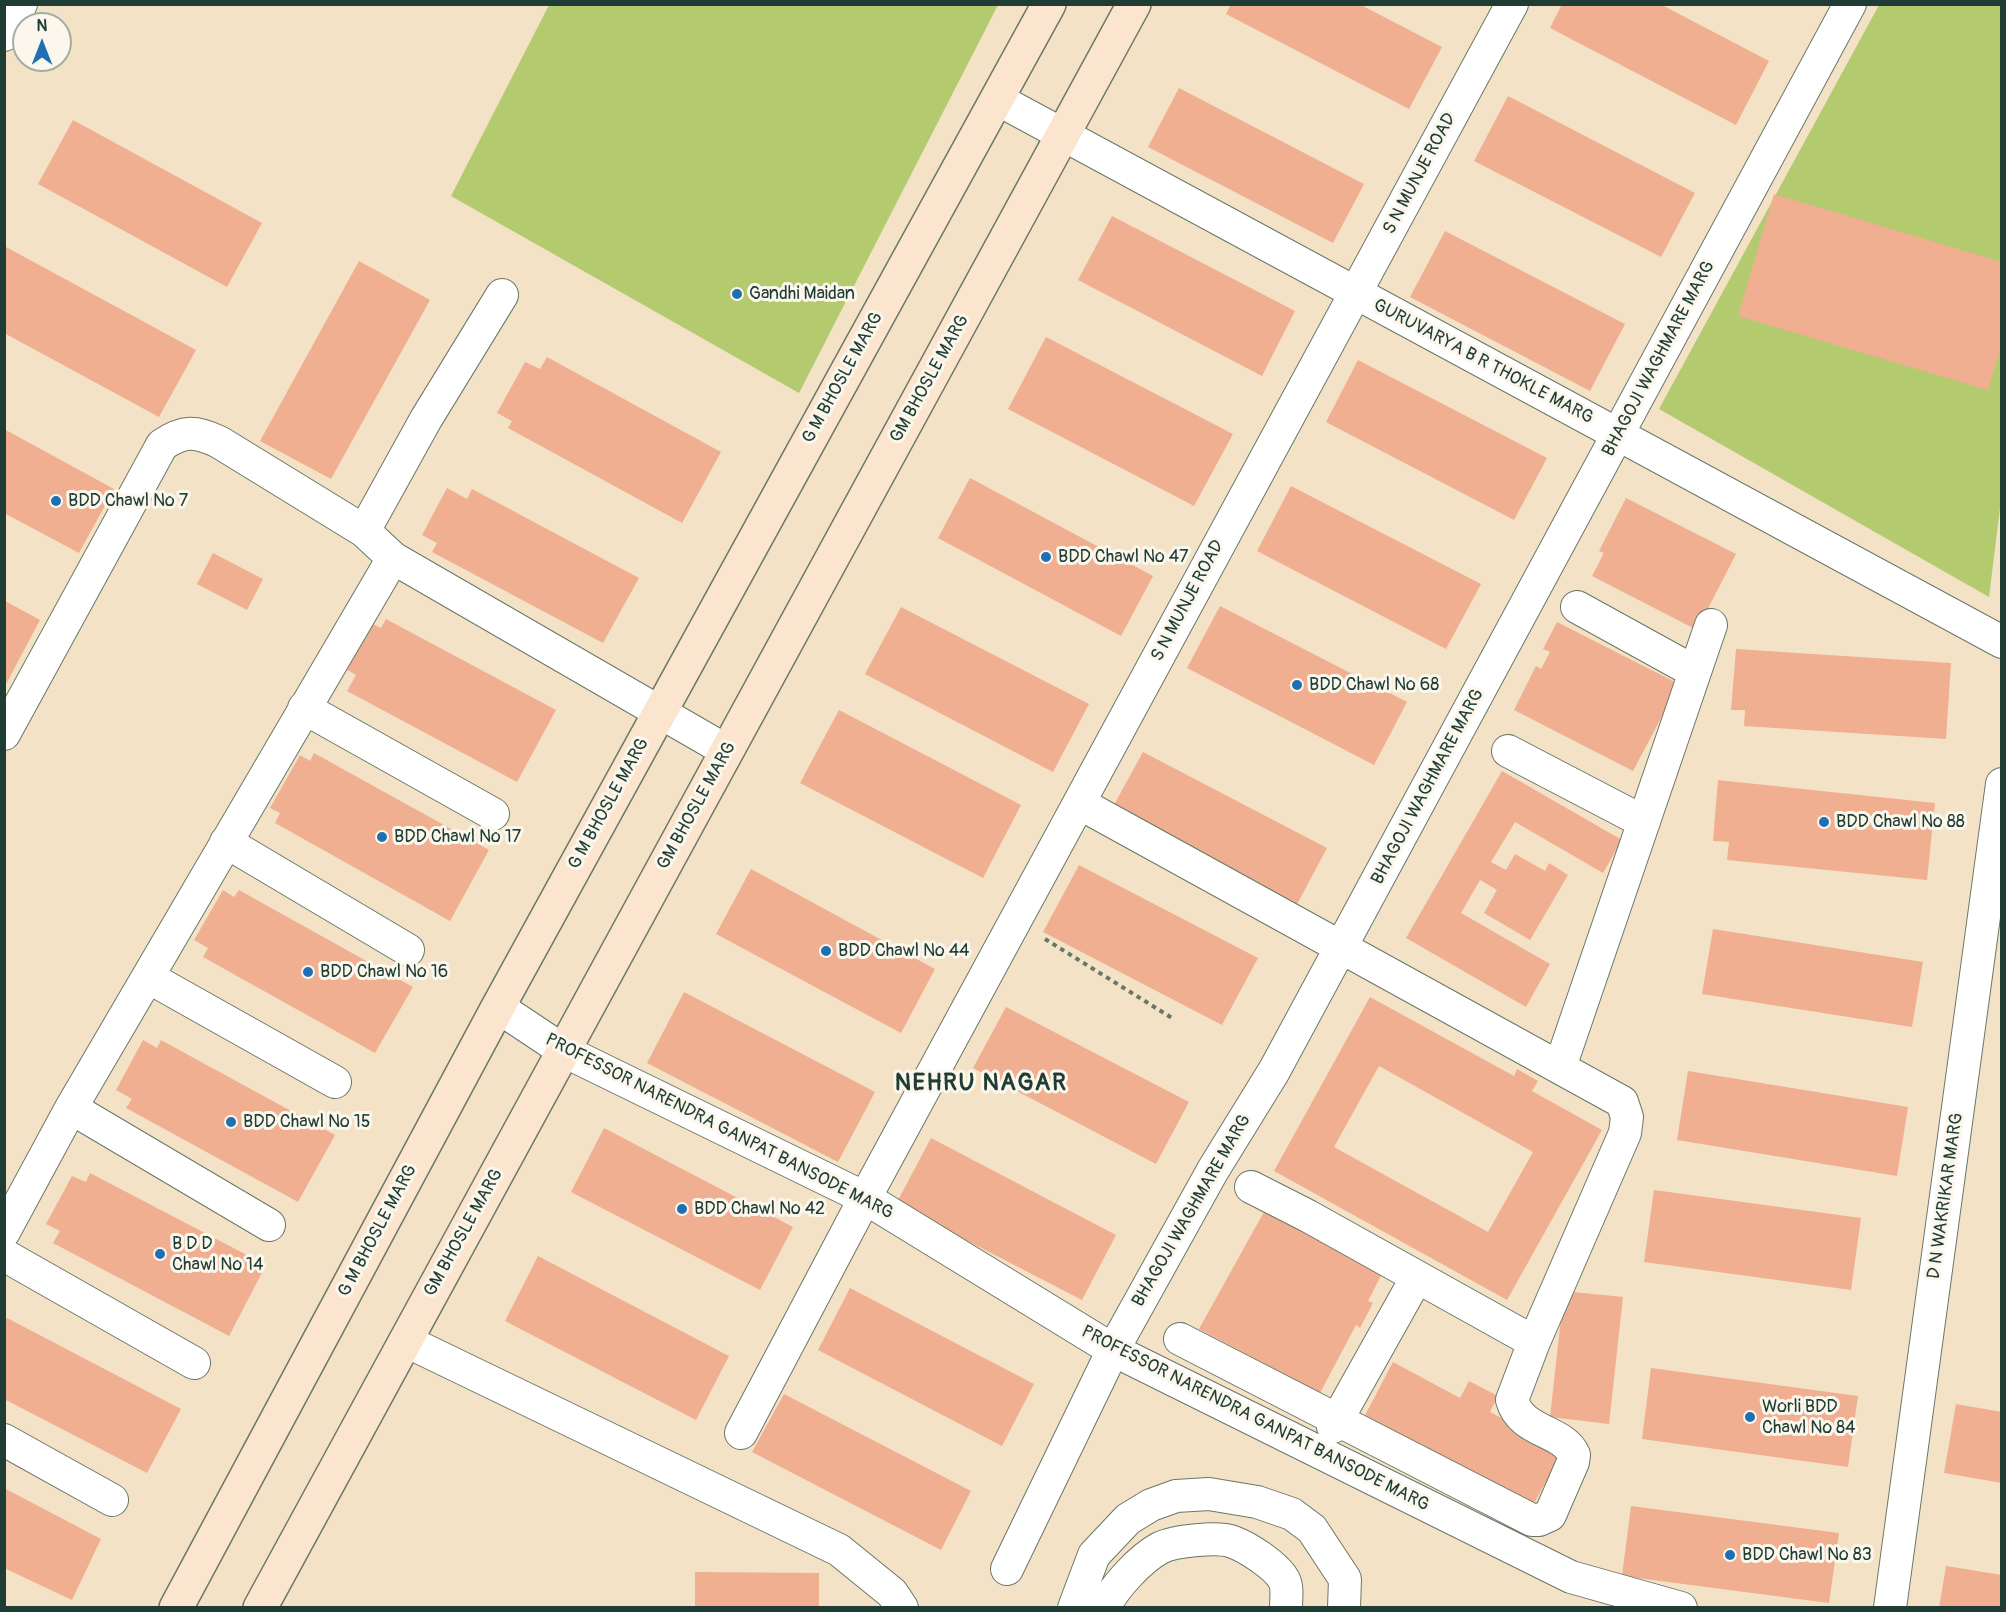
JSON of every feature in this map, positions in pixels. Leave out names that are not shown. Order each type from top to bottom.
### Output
[{"type":"main road","name":"G M BHOSLE MARG","points":[[176,1608],[498,1007],[1049,4]]},
{"type":"main road","name":"GM BHOSLE MARG","points":[[260,1608],[1134,4]]},
{"type":"street","points":[[4,35],[21,4]]},
{"type":"street","name":"S N MUNJE ROAD","points":[[741,1433],[865,1198],[1512,4]]},
{"type":"street","name":"BHAGOJI WAGHMARE MARG","points":[[1007,1569],[1113,1350],[1213,1170],[1274,1071],[1850,4]]},
{"type":"street","name":"GURUVARYA B R THOKLE MARG","points":[[997,99],[2001,642]]},
{"type":"street","points":[[364,531],[426,419],[502,295]]},
{"type":"street","points":[[6,726],[162,445],[175,435],[193,433],[203,434],[219,442],[364,531],[393,558],[727,751]]},
{"type":"street","points":[[4,1232],[71,1108],[393,558]]},
{"type":"street","points":[[1577,607],[1695,672]]},
{"type":"street","points":[[1560,1067],[1711,625]]},
{"type":"street","points":[[304,708],[494,814]]},
{"type":"street","points":[[1508,751],[1644,822]]},
{"type":"street","name":"D N WAKRIKAR MARG","points":[[1890,1608],[2001,784]]},
{"type":"street","points":[[1079,803],[1622,1102],[1627,1117],[1625,1133],[1534,1342],[1512,1400],[1514,1409],[1521,1418],[1567,1445],[1574,1455],[1546,1518],[1532,1520],[1335,1424],[1180,1339]]},
{"type":"street","points":[[226,842],[408,950]]},
{"type":"street","points":[[148,977],[335,1082]]},
{"type":"street","name":"PROFESSOR NARENDRA GANPAT BANSODE MARG","points":[[498,1007],[564,1051],[865,1198],[1113,1350],[1571,1578],[1681,1608]]},
{"type":"street","points":[[71,1108],[269,1225]]},
{"type":"street","points":[[1251,1187],[1318,1221],[1534,1342]]},
{"type":"street","points":[[4,1256],[194,1363]]},
{"type":"street","points":[[1335,1424],[1418,1277]]},
{"type":"street","points":[[406,1341],[839,1550],[892,1593],[902,1608]]},
{"type":"street","points":[[4,1440],[112,1500]]},
{"type":"street","points":[[1074,1608],[1094,1555],[1128,1519],[1151,1505],[1176,1496],[1209,1494],[1257,1502],[1292,1514],[1312,1529],[1345,1579],[1344,1608]]},
{"type":"street","points":[[1104,1608],[1124,1578],[1161,1548],[1187,1540],[1205,1540],[1231,1541],[1254,1553],[1271,1566],[1284,1579],[1286,1608]]},
{"type":"path","points":[[1015,920],[1172,1018]]},
{"type":"green space","name":"Gandhi Maidan","points":[[549,5],[998,5],[799,393],[451,196]]},
{"type":"green space","points":[[1879,5],[2001,5],[2002,492],[1989,597],[1659,409]]},
{"type":"building","points":[[1231,4],[1359,4],[1442,47],[1409,109],[1226,14]]},
{"type":"building","points":[[1562,4],[1660,4],[1769,61],[1736,125],[1550,28]]},
{"type":"building","points":[[1179,88],[1364,184],[1333,243],[1148,147]]},
{"type":"building","points":[[1508,96],[1695,193],[1661,257],[1474,161]]},
{"type":"building","points":[[73,120],[262,223],[227,287],[38,184]]},
{"type":"building","points":[[1774,194],[2002,262],[2002,344],[1988,390],[1738,316]]},
{"type":"building","points":[[1112,216],[1295,311],[1262,376],[1078,280]]},
{"type":"building","points":[[1445,231],[1625,324],[1590,391],[1410,297]]},
{"type":"building","points":[[6,247],[196,350],[159,417],[4,333],[4,250]]},
{"type":"building","points":[[359,261],[430,300],[331,479],[260,441]]},
{"type":"building","points":[[1046,337],[1233,434],[1194,506],[1008,409]]},
{"type":"building","points":[[547,357],[721,452],[682,523],[508,428],[512,421],[497,413],[525,362],[540,369]]},
{"type":"building","points":[[1358,360],[1547,458],[1514,520],[1326,422]]},
{"type":"building","name":"BDD Chawl No 7","points":[[4,429],[114,489],[79,553],[4,513]]},
{"type":"building","name":"BDD Chawl No 47","points":[[970,478],[1153,576],[1121,636],[938,538]]},
{"type":"building","points":[[1291,486],[1481,584],[1446,649],[1257,551]]},
{"type":"building","points":[[447,488],[467,499],[472,489],[639,578],[603,643],[432,552],[437,543],[422,535]]},
{"type":"building","points":[[1626,498],[1736,554],[1697,630],[1592,576],[1604,553],[1599,551]]},
{"type":"building","points":[[213,553],[263,579],[247,610],[197,584]]},
{"type":"building","points":[[5,601],[40,620],[5,686]]},
{"type":"building","name":"BDD Chawl No 68","points":[[1220,606],[1407,702],[1374,765],[1187,668]]},
{"type":"building","points":[[901,607],[1089,704],[1053,772],[865,674]]},
{"type":"building","points":[[386,619],[556,710],[517,782],[347,691],[356,675],[346,669],[371,623],[381,628]]},
{"type":"building","points":[[1557,622],[1679,684],[1633,771],[1514,710],[1536,666],[1541,669],[1550,652],[1543,649]]},
{"type":"building","points":[[1736,649],[1951,663],[1946,739],[1744,726],[1745,710],[1731,710]]},
{"type":"building","points":[[839,710],[1021,805],[983,878],[800,783]]},
{"type":"building","points":[[1143,752],[1327,848],[1294,910],[1109,814]]},
{"type":"building","name":"BDD Chawl No 17","points":[[314,753],[489,850],[450,921],[275,823],[280,813],[270,808],[300,755],[310,761]]},
{"type":"building","points":[[1502,771],[1622,840],[1603,873],[1515,822],[1491,862],[1506,870],[1515,854],[1545,871],[1549,863],[1568,875],[1530,940],[1484,913],[1497,890],[1480,880],[1461,913],[1550,964],[1526,1007],[1406,938]]},
{"type":"building","name":"BDD Chawl No 88","points":[[1718,780],[1935,803],[1927,880],[1727,860],[1729,842],[1713,841]]},
{"type":"building","points":[[1079,865],[1258,958],[1222,1025],[1043,932]]},
{"type":"building","name":"BDD Chawl No 44","points":[[751,869],[935,969],[901,1033],[716,934]]},
{"type":"building","name":"BDD Chawl No 16","points":[[223,890],[234,897],[239,890],[413,987],[375,1053],[203,957],[208,948],[194,940]]},
{"type":"building","points":[[1713,929],[1923,962],[1912,1027],[1702,994]]},
{"type":"building","points":[[684,992],[875,1092],[838,1162],[647,1063]]},
{"type":"building","points":[[1370,997],[1514,1076],[1517,1069],[1538,1081],[1532,1091],[1602,1130],[1507,1300],[1274,1171]],"holes":[[[1379,1066],[1533,1152],[1488,1232],[1334,1147]]]},
{"type":"building","points":[[1006,1007],[1189,1102],[1156,1164],[973,1068]]},
{"type":"building","name":"BDD Chawl No 15","points":[[143,1040],[157,1048],[161,1040],[335,1135],[298,1202],[126,1108],[132,1099],[116,1090]]},
{"type":"building","points":[[1688,1071],[1908,1107],[1897,1176],[1677,1140]]},
{"type":"building","name":"BDD Chawl No 42","points":[[604,1128],[793,1227],[760,1290],[571,1192]]},
{"type":"building","points":[[931,1138],[1116,1235],[1082,1300],[896,1204]]},
{"type":"building","name":"B D D Chawl No 14","points":[[90,1173],[266,1265],[229,1336],[53,1243],[60,1231],[46,1224],[72,1176],[86,1182]]},
{"type":"building","points":[[1654,1190],[1861,1218],[1851,1290],[1644,1262]]},
{"type":"building","points":[[1265,1210],[1383,1272],[1368,1301],[1373,1303],[1360,1328],[1356,1325],[1320,1393],[1199,1329]]},
{"type":"building","points":[[538,1256],[729,1356],[696,1420],[505,1321]]},
{"type":"building","points":[[850,1288],[1034,1384],[1002,1446],[818,1350]]},
{"type":"building","points":[[1564,1291],[1623,1297],[1609,1424],[1550,1417]]},
{"type":"building","points":[[7,1318],[181,1409],[147,1473],[4,1399],[4,1322]]},
{"type":"building","points":[[1393,1362],[1460,1398],[1469,1381],[1498,1396],[1490,1412],[1563,1450],[1531,1509],[1362,1421]]},
{"type":"building","name":"Worli BDD Chawl No 84","points":[[1651,1368],[1858,1396],[1848,1467],[1642,1439]]},
{"type":"building","points":[[784,1394],[971,1491],[941,1550],[752,1452]]},
{"type":"building","points":[[1956,1404],[2002,1412],[2002,1483],[1944,1473]]},
{"type":"building","points":[[4,1488],[101,1539],[72,1600],[4,1568]]},
{"type":"building","name":"BDD Chawl No 83","points":[[1631,1506],[1839,1533],[1829,1603],[1622,1576]]},
{"type":"building","points":[[1946,1566],[2002,1575],[2002,1608],[1939,1608]]},
{"type":"building","points":[[695,1572],[819,1573],[819,1608],[695,1608]]},
{"type":"place","name":"Gandhi Maidan","points":[[737,294]]},
{"type":"place","name":"BDD Chawl No 7","points":[[56,501]]},
{"type":"place","name":"BDD Chawl No 47","points":[[1046,557]]},
{"type":"place","name":"BDD Chawl No 68","points":[[1297,685]]},
{"type":"place","name":"BDD Chawl No 88","points":[[1824,822]]},
{"type":"place","name":"BDD Chawl No 17","points":[[382,837]]},
{"type":"place","name":"BDD Chawl No 44","points":[[826,951]]},
{"type":"place","name":"BDD Chawl No 16","points":[[308,972]]},
{"type":"place","name":"BDD Chawl No 15","points":[[231,1122]]},
{"type":"place","name":"BDD Chawl No 42","points":[[682,1209]]},
{"type":"place","name":"B D D Chawl No 14","points":[[160,1254]]},
{"type":"place","name":"Worli BDD Chawl No 84","points":[[1750,1417]]},
{"type":"place","name":"BDD Chawl No 83","points":[[1730,1555]]},
{"type":"district","name":"NEHRU NAGAR","points":[[981,1084]]}]
